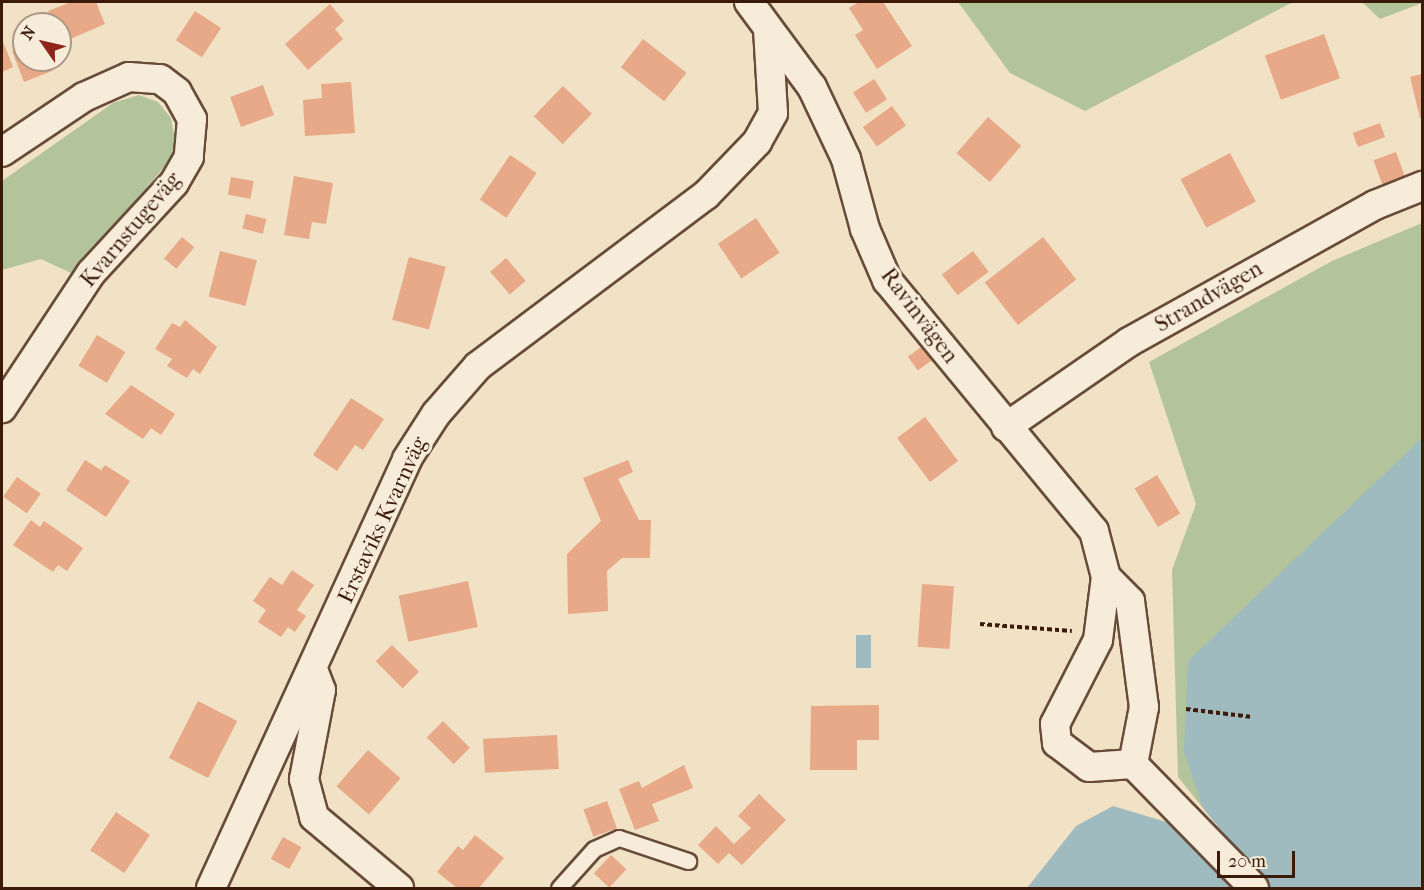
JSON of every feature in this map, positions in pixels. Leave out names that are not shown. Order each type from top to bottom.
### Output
[{"type":"street","name":"Ravinvägen","points":[[749,2],[812,87],[841,148],[887,280],[1094,531],[1106,577],[1099,634],[1055,724],[1057,743],[1089,766],[1133,764]]},
{"type":"street","name":"Erstaviks Kvarnväg","points":[[211,888],[314,670],[407,459],[436,414],[478,366],[706,195],[757,142],[773,113],[768,29]]},
{"type":"street","name":"Kvarnstugeväg","points":[[2,152],[84,97],[129,77],[160,79],[177,93],[192,119],[189,157],[174,183],[91,273],[2,408]]},
{"type":"street","name":"Strandvägen","points":[[1006,427],[1139,336],[1375,205],[1422,186]]},
{"type":"street","points":[[1106,577],[1130,601],[1138,652],[1144,707],[1133,764],[1254,888]]},
{"type":"street","points":[[314,670],[321,690],[304,778],[314,816],[399,888]]},
{"type":"lane","points":[[559,888],[594,849],[619,838],[688,861]]},
{"type":"path","points":[[980,624],[1099,634]]},
{"type":"path","points":[[1186,710],[1252,717]]},
{"type":"green space","points":[[958,2],[1293,2],[1085,111],[1010,73]]},
{"type":"green space","points":[[1362,2],[1422,2],[1422,3],[1380,19]]},
{"type":"green space","points":[[139,95],[158,102],[171,118],[177,152],[73,274],[41,259],[2,270],[2,181],[113,103]]},
{"type":"green space","points":[[1422,223],[1422,574],[1252,828],[1215,823],[1178,777],[1172,570],[1196,504],[1149,362],[1332,261]]},
{"type":"water","points":[[1422,438],[1422,888],[1268,888],[1203,808],[1184,752],[1188,661]]},
{"type":"water","points":[[856,635],[871,635],[871,668],[856,668]]},
{"type":"water","points":[[1113,806],[1183,827],[1239,888],[1027,888],[1076,826]]},
{"type":"building","points":[[71,2],[96,2],[105,24],[72,38],[72,12],[48,11]]},
{"type":"building","points":[[859,2],[883,2],[912,46],[877,69],[855,35],[863,30],[849,8]]},
{"type":"building","points":[[330,4],[344,21],[335,29],[343,39],[308,70],[285,44]]},
{"type":"building","points":[[195,11],[221,28],[202,57],[176,40]]},
{"type":"building","points":[[1324,34],[1340,78],[1281,100],[1265,56]]},
{"type":"building","points":[[2,39],[12,67],[2,72]]},
{"type":"building","points":[[643,39],[686,73],[664,101],[621,67]]},
{"type":"building","points":[[20,72],[49,72],[24,82]]},
{"type":"building","points":[[1422,74],[1422,118],[1420,118],[1410,77]]},
{"type":"building","points":[[874,79],[887,99],[866,113],[853,93]]},
{"type":"building","points":[[351,82],[355,133],[305,136],[303,100],[322,98],[321,84]]},
{"type":"building","points":[[263,85],[274,115],[241,127],[230,97]]},
{"type":"building","points":[[563,86],[592,114],[563,144],[534,116]]},
{"type":"building","points":[[892,106],[906,125],[877,147],[863,127]]},
{"type":"building","points":[[988,117],[1021,146],[990,182],[957,153]]},
{"type":"building","points":[[1380,123],[1385,137],[1358,147],[1353,133]]},
{"type":"building","points":[[1396,152],[1405,177],[1383,186],[1373,160]]},
{"type":"building","points":[[1230,153],[1256,202],[1206,228],[1181,179]]},
{"type":"building","points":[[510,155],[537,173],[506,218],[480,200]]},
{"type":"building","points":[[294,176],[333,183],[326,224],[312,222],[309,239],[284,235]]},
{"type":"building","points":[[231,177],[254,181],[251,199],[228,195]]},
{"type":"building","points":[[246,214],[266,219],[263,234],[242,229]]},
{"type":"building","points":[[756,218],[779,253],[741,279],[718,244]]},
{"type":"building","points":[[182,237],[194,247],[176,269],[164,258]]},
{"type":"building","points":[[1043,237],[1076,280],[1018,325],[985,283]]},
{"type":"building","points":[[220,251],[257,260],[246,306],[209,297]]},
{"type":"building","points":[[973,251],[989,272],[958,295],[942,274]]},
{"type":"building","points":[[409,257],[446,267],[429,330],[392,320]]},
{"type":"building","points":[[506,258],[526,281],[510,294],[490,272]]},
{"type":"building","points":[[185,320],[217,347],[200,374],[193,369],[187,378],[167,366],[172,359],[155,349],[172,323],[180,327]]},
{"type":"building","points":[[97,335],[125,352],[107,383],[78,366]]},
{"type":"building","points":[[924,345],[934,359],[918,371],[908,357]]},
{"type":"building","points":[[131,385],[175,414],[161,435],[151,428],[143,439],[105,414]]},
{"type":"building","points":[[351,398],[384,419],[363,450],[355,445],[337,471],[313,455]]},
{"type":"building","points":[[925,417],[958,461],[930,482],[897,438]]},
{"type":"building","points":[[85,460],[101,470],[105,465],[130,481],[106,517],[66,490]]},
{"type":"building","points":[[628,460],[633,472],[618,479],[639,520],[651,520],[650,558],[622,558],[607,571],[608,611],[568,614],[567,554],[601,521],[583,478]]},
{"type":"building","points":[[1157,475],[1180,514],[1158,527],[1135,488]]},
{"type":"building","points":[[17,477],[41,494],[27,513],[3,497]]},
{"type":"building","points":[[31,520],[40,527],[44,521],[83,548],[67,571],[58,565],[53,572],[13,545]]},
{"type":"building","points":[[292,570],[314,585],[297,610],[306,616],[295,632],[288,627],[281,637],[258,622],[266,610],[253,601],[270,577],[282,585]]},
{"type":"building","points":[[468,581],[478,627],[408,642],[399,596]]},
{"type":"building","points":[[922,584],[954,586],[950,649],[918,647]]},
{"type":"building","points":[[392,645],[419,672],[403,688],[376,661]]},
{"type":"building","points":[[198,701],[237,721],[208,778],[169,758]]},
{"type":"building","points":[[879,705],[879,740],[857,740],[857,770],[810,770],[811,706]]},
{"type":"building","points":[[443,721],[470,748],[454,764],[427,737]]},
{"type":"building","points":[[557,735],[559,769],[485,773],[483,739]]},
{"type":"building","points":[[368,750],[400,778],[369,814],[337,786]]},
{"type":"building","points":[[684,765],[693,788],[652,804],[659,821],[635,830],[619,789],[639,781],[642,788]]},
{"type":"building","points":[[759,794],[786,820],[742,865],[729,853],[718,864],[698,845],[716,826],[734,844],[751,828],[738,816]]},
{"type":"building","points":[[607,801],[617,828],[593,837],[584,810]]},
{"type":"building","points":[[116,812],[150,835],[124,873],[90,850]]},
{"type":"building","points":[[475,835],[504,858],[479,888],[457,888],[437,872],[458,846],[463,850]]},
{"type":"building","points":[[283,837],[301,847],[289,869],[271,859]]},
{"type":"building","points":[[611,855],[626,869],[609,888],[594,873]]}]
